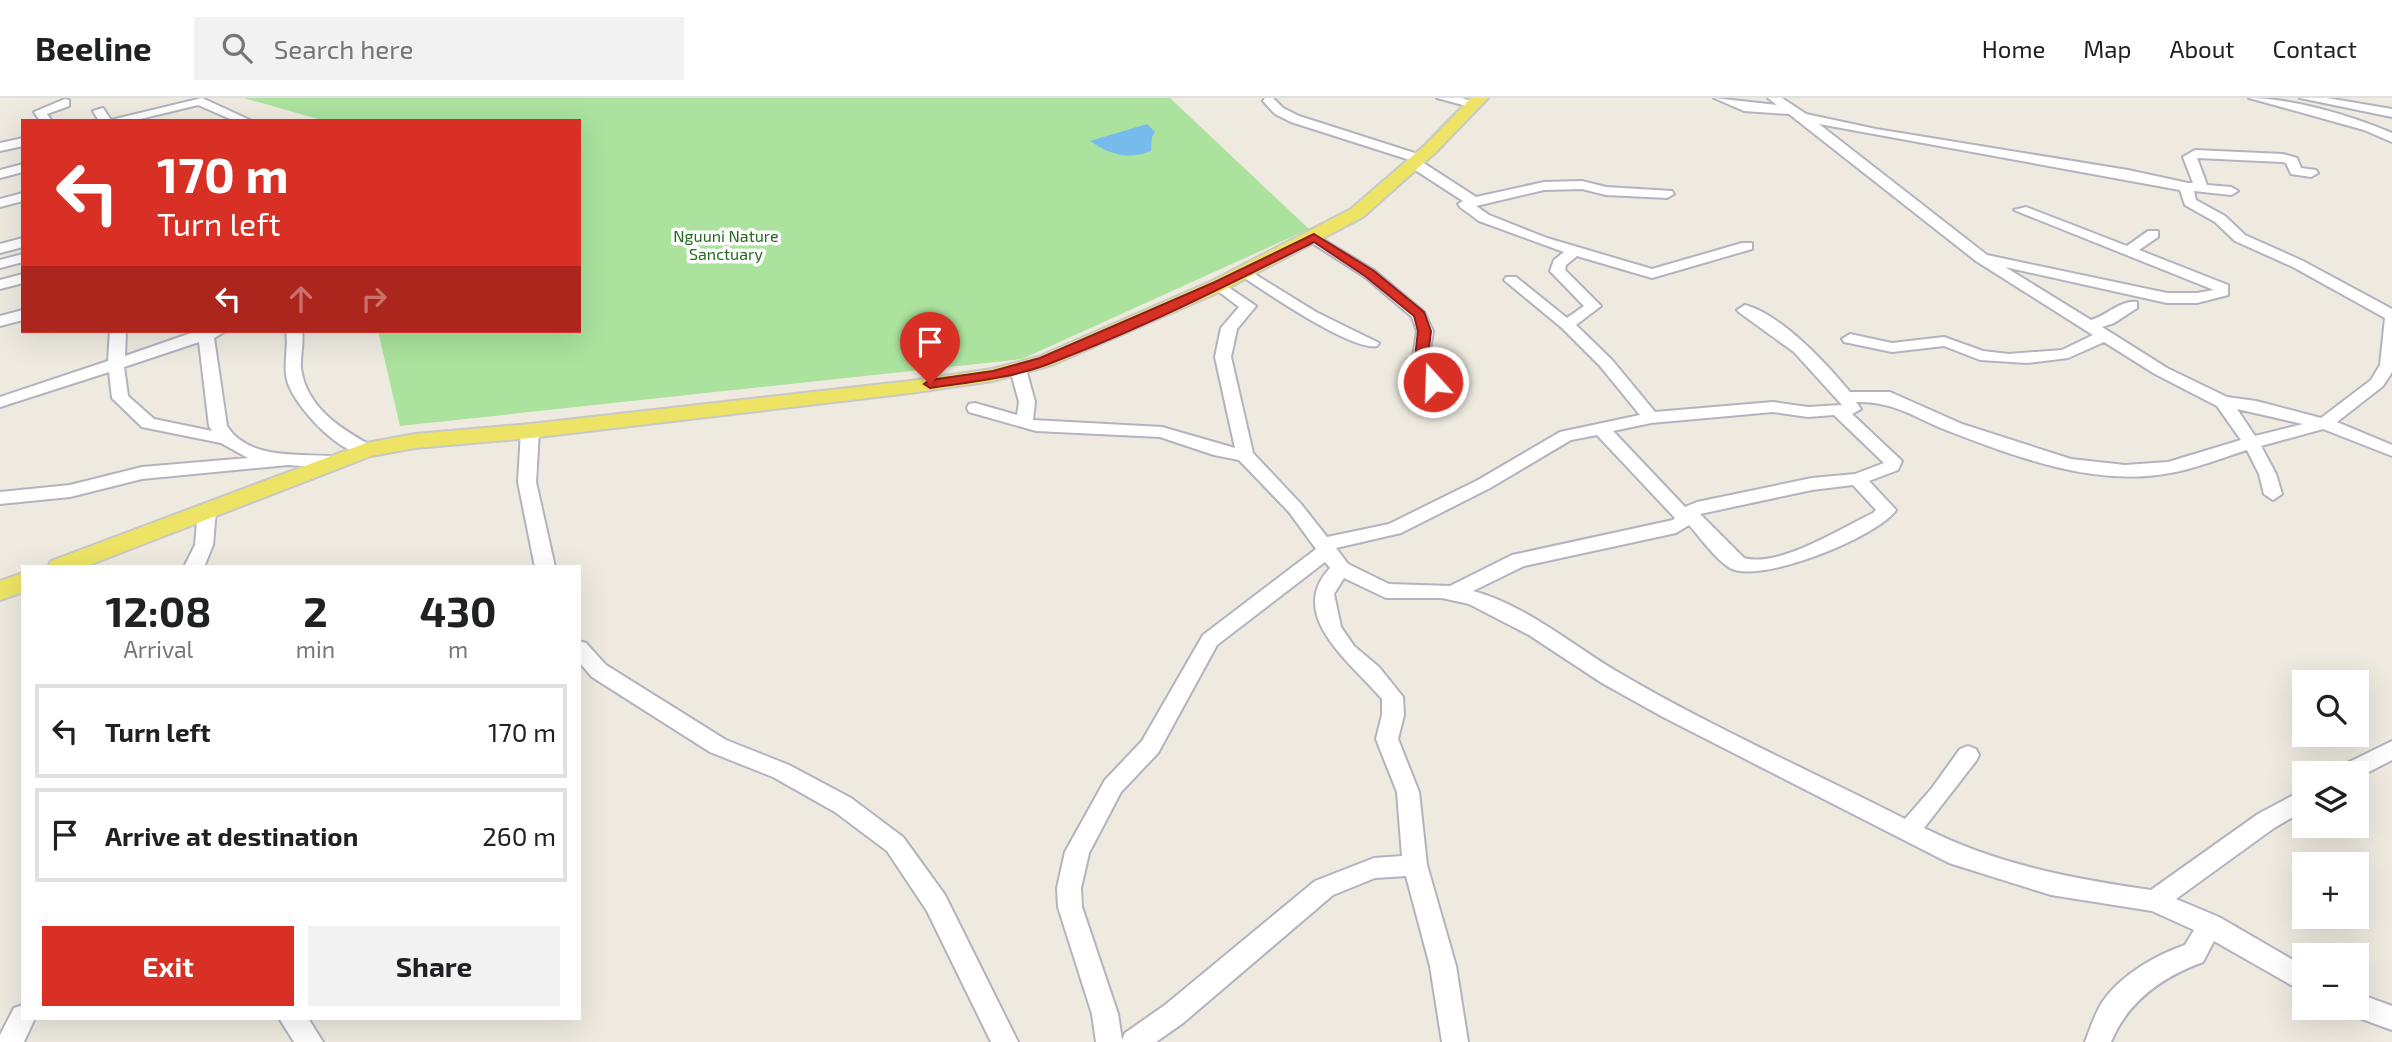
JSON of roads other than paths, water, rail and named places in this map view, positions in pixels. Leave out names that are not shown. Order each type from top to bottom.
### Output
[{"type":"main road","points":[[65,565],[366,450],[415,441],[530,431],[884,391],[1018,369],[1045,361],[1219,285],[1314,238],[1366,208],[1477,101]]},
{"type":"main road","points":[[0,590],[21,583]]},
{"type":"street","points":[[45,119],[40,112],[65,104],[49,98]]},
{"type":"street","points":[[1443,98],[1477,101]]},
{"type":"street","points":[[1720,98],[1744,107],[1796,113],[1887,135],[2128,174],[2186,187],[2231,191]]},
{"type":"street","points":[[1774,98],[1981,258],[2161,372],[2223,402],[2256,406],[2324,425],[2392,451]]},
{"type":"street","points":[[2255,98],[2353,123],[2392,138]]},
{"type":"street","points":[[2306,98],[2392,113]]},
{"type":"street","points":[[1269,101],[1279,111],[1295,119],[1417,161],[1471,200]]},
{"type":"street","points":[[124,119],[199,102],[241,119]]},
{"type":"street","points":[[2348,105],[2353,123]]},
{"type":"street","points":[[161,110],[173,119]]},
{"type":"street","points":[[0,147],[21,142]]},
{"type":"street","points":[[2202,189],[2189,157],[2195,154],[2283,158],[2292,161],[2296,171],[2311,173]]},
{"type":"street","points":[[0,174],[21,169]]},
{"type":"street","points":[[1667,194],[1606,191],[1570,185],[1519,189],[1471,200],[1465,204],[1484,218],[1573,252],[1660,274],[1746,246]]},
{"type":"street","points":[[1109,1042],[1105,1014],[1070,908],[1069,888],[1077,852],[1113,786],[1150,747],[1210,640],[1325,547],[1394,529],[1484,484],[1566,436],[1651,418],[1773,407],[1808,412],[1884,396],[1956,428],[2039,457],[2104,469],[2169,468],[2250,443],[2324,425],[2377,383],[2388,365],[2392,317],[2298,264],[2236,236],[2222,221],[2192,204],[2186,187]]},
{"type":"street","points":[[0,203],[21,198]]},
{"type":"street","points":[[1981,258],[2167,298],[2197,298],[2223,292],[2223,288],[2216,285],[2021,210]]},
{"type":"street","points":[[2129,251],[2153,234]]},
{"type":"street","points":[[1314,238],[1370,274],[1419,315],[1425,331],[1421,357],[1440,398]]},
{"type":"street","points":[[0,249],[21,243]]},
{"type":"street","points":[[1567,325],[1593,306],[1557,271],[1559,263],[1573,252]]},
{"type":"street","points":[[0,264],[21,259]]},
{"type":"street","points":[[1245,272],[1311,315],[1371,343]]},
{"type":"street","points":[[0,285],[21,279]]},
{"type":"street","points":[[1511,279],[1567,325],[1606,363],[1651,418]]},
{"type":"street","points":[[1219,285],[1248,306],[1229,328],[1223,357],[1245,455],[1273,483],[1341,569],[1386,590],[1452,593],[1474,598],[1536,630],[1609,677],[1671,711],[1957,856],[2004,872],[2064,887],[2154,901],[2210,925],[2292,973]]},
{"type":"street","points":[[2095,331],[2132,305]]},
{"type":"street","points":[[1452,593],[1519,559],[1676,527],[1686,516],[1774,492],[1857,479],[1892,466],[1893,461],[1842,404],[1815,360],[1791,337],[1745,310]]},
{"type":"street","points":[[0,321],[21,316]]},
{"type":"street","points":[[1850,339],[1876,346],[1903,348],[1940,341],[1978,354],[2013,359],[2080,349],[2096,342],[2095,331]]},
{"type":"street","points":[[118,333],[116,365],[120,398],[148,423],[223,438],[248,452],[329,462]]},
{"type":"street","points":[[0,402],[207,333]]},
{"type":"street","points":[[210,333],[218,426],[223,438]]},
{"type":"street","points":[[294,333],[296,343],[292,366],[301,392],[331,430],[366,450]]},
{"type":"street","points":[[1018,369],[1027,402],[1024,423]]},
{"type":"street","points":[[2223,402],[2239,422],[2274,485],[2273,494]]},
{"type":"street","points":[[975,408],[1024,423],[1162,432],[1220,451],[1245,455]]},
{"type":"street","points":[[1600,428],[1686,516],[1744,568],[1765,566],[1813,549],[1880,517],[1887,510],[1883,503],[1857,479]]},
{"type":"street","points":[[530,431],[527,482],[545,565]]},
{"type":"street","points":[[0,498],[70,491],[142,473],[293,459]]},
{"type":"street","points":[[195,565],[204,545],[207,510]]},
{"type":"street","points":[[1341,569],[1327,584],[1325,606],[1331,628],[1348,651],[1392,697],[1393,715],[1387,739],[1408,792],[1415,865],[1443,966],[1455,1042]]},
{"type":"street","points":[[581,650],[599,671],[718,746],[781,771],[843,805],[895,844],[936,902],[1005,1042]]},
{"type":"street","points":[[2369,762],[2392,750]]},
{"type":"street","points":[[1908,831],[1940,795],[1968,755]]},
{"type":"street","points":[[2154,901],[2266,821],[2292,806]]},
{"type":"street","points":[[1134,1042],[1153,1026],[1174,1014],[1324,887],[1374,868],[1415,865]]},
{"type":"street","points":[[2098,1042],[2111,1011],[2120,1000],[2167,963],[2194,954],[2210,925]]},
{"type":"street","points":[[2369,1009],[2392,1018]]},
{"type":"street","points":[[10,1042],[21,1020]]},
{"type":"street","points":[[294,1020],[310,1042]]},
{"type":"water","points":[[1147,124],[1155,132],[1151,151],[1142,154],[1119,155],[1090,141]]},
{"type":"park label","name":"Nguuni Nature Sanctuary","points":[[726,244]]}]
